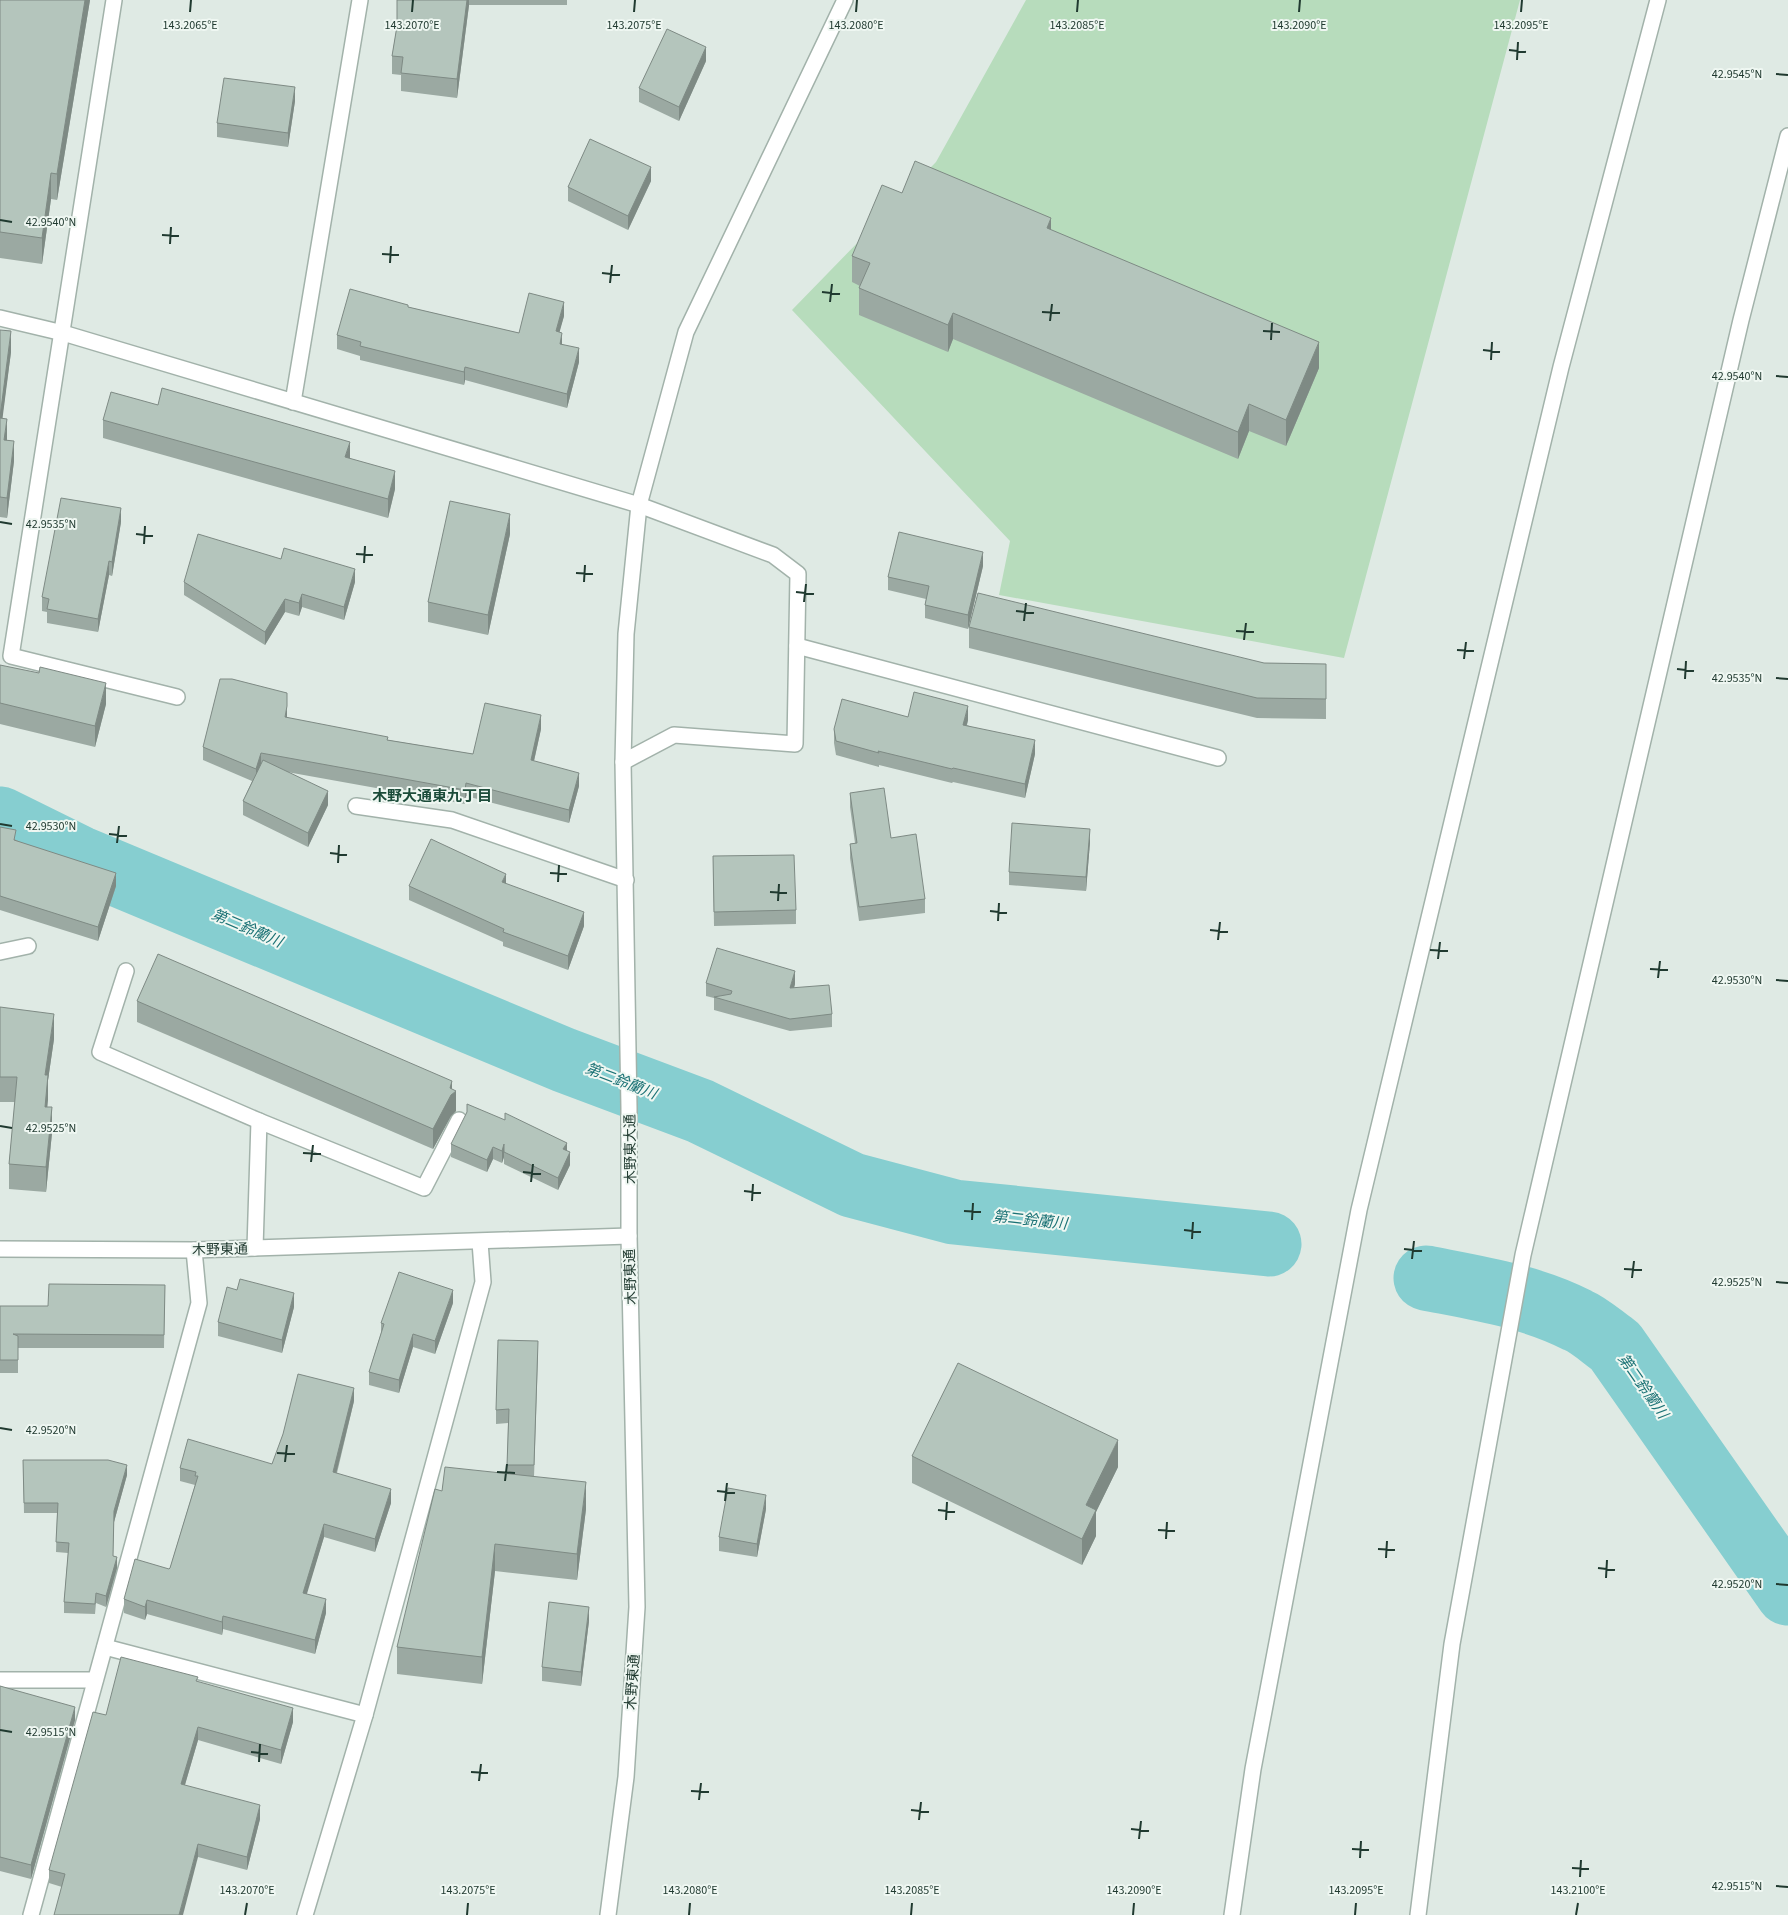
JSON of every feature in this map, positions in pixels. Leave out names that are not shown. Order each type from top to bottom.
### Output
[{"type":"street","points":[[114,0],[11,656],[177,697]]},
{"type":"street","points":[[293,402],[360,0]]},
{"type":"street","name":"木野東大通","points":[[629,1236],[629,1108],[623,762],[626,634],[638,505],[686,332],[845,0]]},
{"type":"street","points":[[1232,1915],[1253,1769],[1359,1210],[1561,367],[1658,0]]},
{"type":"street","points":[[1418,1915],[1452,1644],[1523,1255],[1741,320],[1788,136]]},
{"type":"street","points":[[0,318],[63,333],[638,505],[773,555],[798,574],[795,744],[674,735],[623,762]]},
{"type":"street","points":[[796,646],[1218,758]]},
{"type":"street","points":[[356,806],[452,820],[626,880]]},
{"type":"street","points":[[0,952],[28,946]]},
{"type":"street","points":[[126,971],[100,1052],[258,1121],[424,1188],[459,1120]]},
{"type":"street","points":[[256,1248],[258,1121]]},
{"type":"street","name":"木野東通","points":[[0,1249],[194,1250],[629,1236],[637,1607],[626,1777],[608,1915]]},
{"type":"street","points":[[305,1915],[364,1715],[483,1282],[480,1242]]},
{"type":"street","points":[[31,1915],[199,1303],[194,1250]]},
{"type":"street","points":[[105,1647],[364,1715]]},
{"type":"street","points":[[0,1680],[95,1680]]},
{"type":"green space","points":[[1026,0],[1520,0],[1344,658],[999,595],[1010,541],[792,310],[936,162]]},
{"type":"building","points":[[0,0],[85,0],[57,174],[51,173],[42,238],[0,232]]},
{"type":"building","points":[[397,0],[467,0],[457,79],[401,73],[403,57],[392,56],[397,26]]},
{"type":"building","points":[[667,29],[706,47],[679,107],[639,88]]},
{"type":"building","points":[[224,78],[295,87],[288,133],[217,123]]},
{"type":"building","points":[[590,139],[651,167],[628,216],[568,187]]},
{"type":"building","points":[[915,161],[1051,218],[1047,228],[1319,342],[1286,420],[1249,404],[1238,432],[953,313],[948,325],[859,288],[870,263],[852,256],[882,185],[902,193]]},
{"type":"building","points":[[350,289],[408,305],[408,307],[519,333],[529,293],[564,302],[556,331],[562,333],[560,344],[579,348],[567,394],[465,367],[464,372],[360,346],[361,342],[337,335]]},
{"type":"building","points":[[0,330],[11,331],[0,417]]},
{"type":"building","points":[[162,388],[350,442],[345,457],[395,471],[388,499],[103,420],[111,392],[158,405]]},
{"type":"building","points":[[0,418],[7,419],[4,440],[14,441],[7,498],[0,497]]},
{"type":"building","points":[[61,498],[121,508],[112,562],[109,561],[98,619],[47,609],[49,599],[42,597]]},
{"type":"building","points":[[450,501],[510,514],[488,615],[428,602]]},
{"type":"building","points":[[899,532],[983,552],[968,615],[925,605],[929,586],[888,577]]},
{"type":"building","points":[[198,534],[281,559],[284,548],[355,569],[344,607],[302,594],[299,603],[285,599],[265,632],[184,582]]},
{"type":"building","points":[[978,593],[1264,663],[1326,664],[1326,699],[1257,698],[969,627]]},
{"type":"building","points":[[0,665],[39,673],[40,667],[106,683],[95,726],[0,703]]},
{"type":"building","points":[[220,679],[232,679],[287,693],[285,717],[388,737],[387,740],[473,754],[485,703],[541,715],[531,760],[579,773],[569,810],[466,783],[465,790],[261,753],[256,769],[203,747]]},
{"type":"building","points":[[914,692],[968,706],[963,725],[1035,740],[1025,784],[878,751],[879,753],[836,741],[834,729],[842,699],[908,717]]},
{"type":"building","points":[[263,760],[328,791],[308,833],[243,801]]},
{"type":"building","points":[[884,788],[891,838],[916,834],[925,899],[859,907],[850,844],[857,843],[850,793]]},
{"type":"building","points":[[1012,823],[1090,829],[1086,877],[1009,872]]},
{"type":"building","points":[[0,827],[16,830],[14,840],[116,873],[98,927],[0,896]]},
{"type":"building","points":[[431,839],[506,874],[502,882],[584,912],[568,956],[503,932],[504,929],[409,886]]},
{"type":"building","points":[[794,855],[796,910],[714,912],[713,856]]},
{"type":"building","points":[[717,948],[795,971],[790,988],[829,985],[832,1014],[790,1019],[714,997],[731,994],[732,991],[706,983]]},
{"type":"building","points":[[158,954],[452,1081],[450,1088],[456,1091],[451,1095],[433,1129],[137,1001]]},
{"type":"building","points":[[0,1007],[54,1014],[45,1075],[48,1075],[45,1107],[52,1107],[46,1167],[9,1164],[17,1077],[0,1077]]},
{"type":"building","points":[[467,1104],[505,1120],[505,1113],[567,1143],[563,1149],[570,1152],[558,1178],[504,1152],[504,1144],[502,1151],[493,1147],[487,1160],[451,1144],[467,1112]]},
{"type":"building","points":[[399,1272],[453,1290],[435,1341],[413,1334],[399,1380],[369,1372],[384,1324],[381,1323]]},
{"type":"building","points":[[240,1279],[294,1293],[282,1340],[218,1322],[227,1287],[237,1290]]},
{"type":"building","points":[[49,1284],[165,1285],[164,1335],[13,1334],[18,1336],[18,1360],[0,1360],[0,1306],[48,1306]]},
{"type":"building","points":[[498,1340],[538,1341],[534,1465],[507,1465],[509,1409],[496,1410]]},
{"type":"building","points":[[958,1363],[1118,1440],[1086,1505],[1096,1510],[1082,1539],[912,1456]]},
{"type":"building","points":[[298,1374],[354,1388],[333,1472],[391,1489],[375,1539],[324,1524],[303,1593],[326,1599],[315,1640],[223,1616],[222,1622],[147,1600],[145,1607],[124,1599],[135,1559],[170,1568],[198,1476],[195,1476],[196,1472],[180,1468],[188,1439],[272,1464],[283,1434]]},
{"type":"building","points":[[23,1460],[108,1460],[127,1465],[114,1511],[113,1556],[117,1557],[106,1596],[96,1593],[95,1604],[64,1602],[69,1543],[56,1542],[58,1503],[24,1503]]},
{"type":"building","points":[[445,1467],[586,1482],[577,1554],[495,1544],[482,1657],[397,1647],[435,1489],[442,1491]]},
{"type":"building","points":[[728,1488],[766,1495],[757,1544],[719,1537]]},
{"type":"building","points":[[549,1602],[589,1607],[581,1672],[542,1667]]},
{"type":"building","points":[[121,1657],[198,1677],[196,1681],[293,1708],[281,1750],[198,1727],[181,1784],[260,1805],[247,1857],[198,1844],[179,1915],[54,1915],[65,1874],[49,1870],[93,1712],[106,1715]]},
{"type":"building","points":[[0,1686],[75,1707],[31,1865],[0,1857]]},
{"type":"waterway","name":"第二鈴蘭川","points":[[0,819],[79,858],[564,1060],[700,1111],[852,1185],[954,1212],[1269,1244]]},
{"type":"waterway","name":"第二鈴蘭川","points":[[1426,1278],[1503,1294],[1541,1305],[1582,1323],[1615,1346],[1788,1593]]},
{"type":"district","name":"木野大通東九丁目","points":[[432,796]]}]
